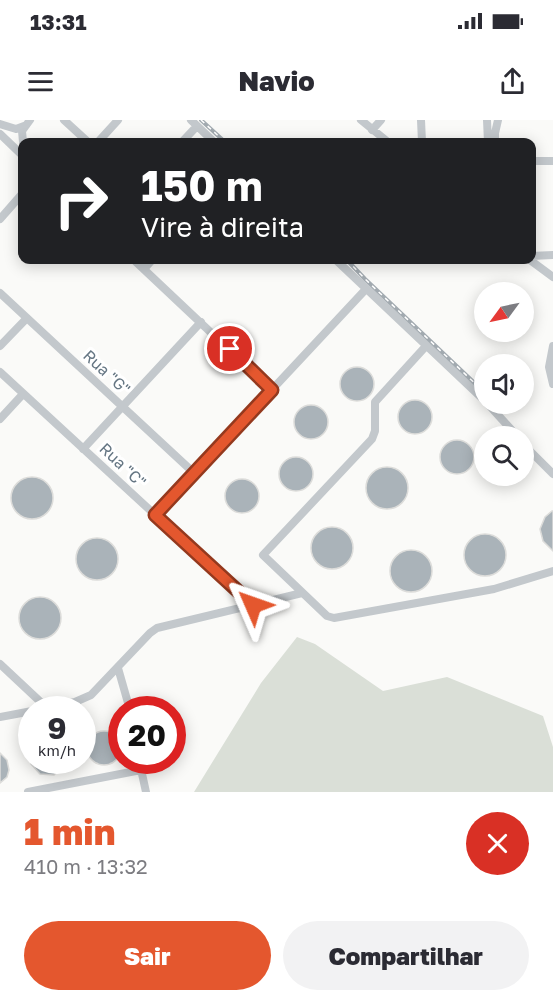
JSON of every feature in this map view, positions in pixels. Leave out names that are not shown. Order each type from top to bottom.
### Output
[{"type":"street","points":[[64,120],[84,138]]},
{"type":"street","points":[[102,138],[118,120]]},
{"type":"street","points":[[361,120],[383,138]]},
{"type":"street","points":[[372,130],[381,120]]},
{"type":"street","points":[[421,120],[422,138]]},
{"type":"street","points":[[487,120],[488,138]]},
{"type":"street","points":[[495,138],[498,120]]},
{"type":"street","points":[[0,124],[16,129],[27,123]]},
{"type":"street","points":[[23,138],[27,123]]},
{"type":"street","points":[[185,138],[194,123],[210,138]]},
{"type":"street","points":[[0,134],[18,151]]},
{"type":"street","points":[[536,161],[553,161]]},
{"type":"street","points":[[0,219],[18,199]]},
{"type":"street","points":[[536,257],[553,255]]},
{"type":"street","points":[[536,262],[553,277]]},
{"type":"street","points":[[138,264],[272,390]]},
{"type":"street","points":[[144,269],[148,264]]},
{"type":"street","points":[[340,264],[474,391]]},
{"type":"street","points":[[155,515],[366,289]]},
{"type":"street","name":"Rua \"G\"","points":[[0,293],[194,473]]},
{"type":"street","points":[[0,346],[27,318]]},
{"type":"street","points":[[83,449],[201,322]]},
{"type":"street","points":[[426,346],[375,402],[375,431],[372,439],[263,555],[327,616],[337,618],[504,586],[553,571]]},
{"type":"street","points":[[553,346],[549,367],[553,384]]},
{"type":"street","name":"Rua \"C\"","points":[[0,372],[253,605]]},
{"type":"street","points":[[0,419],[23,394]]},
{"type":"street","points":[[497,414],[508,426]]},
{"type":"street","points":[[534,455],[553,474]]},
{"type":"street","points":[[89,696],[157,628],[302,593]]},
{"type":"street","points":[[0,664],[31,696]]},
{"type":"street","points":[[118,668],[126,696]]},
{"type":"street","points":[[0,717],[18,714]]},
{"type":"street","points":[[28,792],[120,774]]},
{"type":"street","points":[[142,774],[146,792]]},
{"type":"shaded area","points":[[297,637],[315,644],[383,691],[447,677],[543,716],[553,747],[553,792],[194,792],[261,683]]},
{"type":"building","points":[[357,367],[369,372],[374,384],[369,396],[357,401],[345,396],[340,384],[345,372]]},
{"type":"building","points":[[415,400],[427,405],[432,417],[427,429],[415,434],[403,429],[398,417],[403,405]]},
{"type":"building","points":[[311,405],[323,410],[328,422],[323,434],[311,439],[299,434],[294,422],[299,410]]},
{"type":"building","points":[[451,441],[463,441],[473,451],[473,463],[463,473],[451,473],[441,463],[441,451]]},
{"type":"building","points":[[296,457],[308,462],[313,474],[308,486],[296,491],[284,486],[279,474],[284,462]]},
{"type":"building","points":[[387,467],[395,468],[402,473],[407,480],[407,496],[402,503],[395,508],[387,509],[379,508],[372,503],[367,496],[366,488],[367,480],[372,473],[379,468]]},
{"type":"building","points":[[32,477],[40,478],[47,483],[52,490],[52,506],[47,513],[40,518],[32,519],[24,518],[17,513],[12,506],[11,498],[12,490],[17,483],[24,478]]},
{"type":"building","points":[[242,479],[254,484],[259,496],[254,508],[242,513],[230,508],[225,496],[230,484]]},
{"type":"building","points":[[552,511],[553,551],[543,541],[540,529],[545,517]]},
{"type":"building","points":[[332,527],[340,528],[347,533],[352,540],[352,556],[347,563],[340,568],[332,569],[324,568],[317,563],[312,556],[311,548],[312,540],[317,533],[324,528]]},
{"type":"building","points":[[485,534],[493,535],[500,540],[505,547],[505,563],[500,570],[493,575],[485,576],[477,575],[470,570],[465,563],[464,555],[465,547],[470,540],[477,535]]},
{"type":"building","points":[[97,538],[105,539],[112,544],[117,551],[117,567],[112,574],[105,579],[97,580],[89,579],[82,574],[77,567],[76,559],[77,551],[82,544],[89,539]]},
{"type":"building","points":[[411,550],[419,551],[426,556],[431,563],[431,579],[426,586],[419,591],[411,592],[403,591],[396,586],[391,579],[390,571],[391,563],[396,556],[403,551]]},
{"type":"building","points":[[40,597],[48,598],[55,603],[60,610],[60,626],[55,633],[48,638],[40,639],[32,638],[25,633],[20,626],[19,618],[20,610],[25,603],[32,598]]},
{"type":"building","points":[[108,732],[108,764],[104,765],[96,763],[96,733]]},
{"type":"building","points":[[0,753],[7,760],[9,770],[7,777],[0,783]]},
{"type":"railway","points":[[201,120],[221,138]]},
{"type":"railway","points":[[351,264],[474,383]]},
{"type":"route","points":[[230,349],[272,390],[155,515],[253,605]]}]
